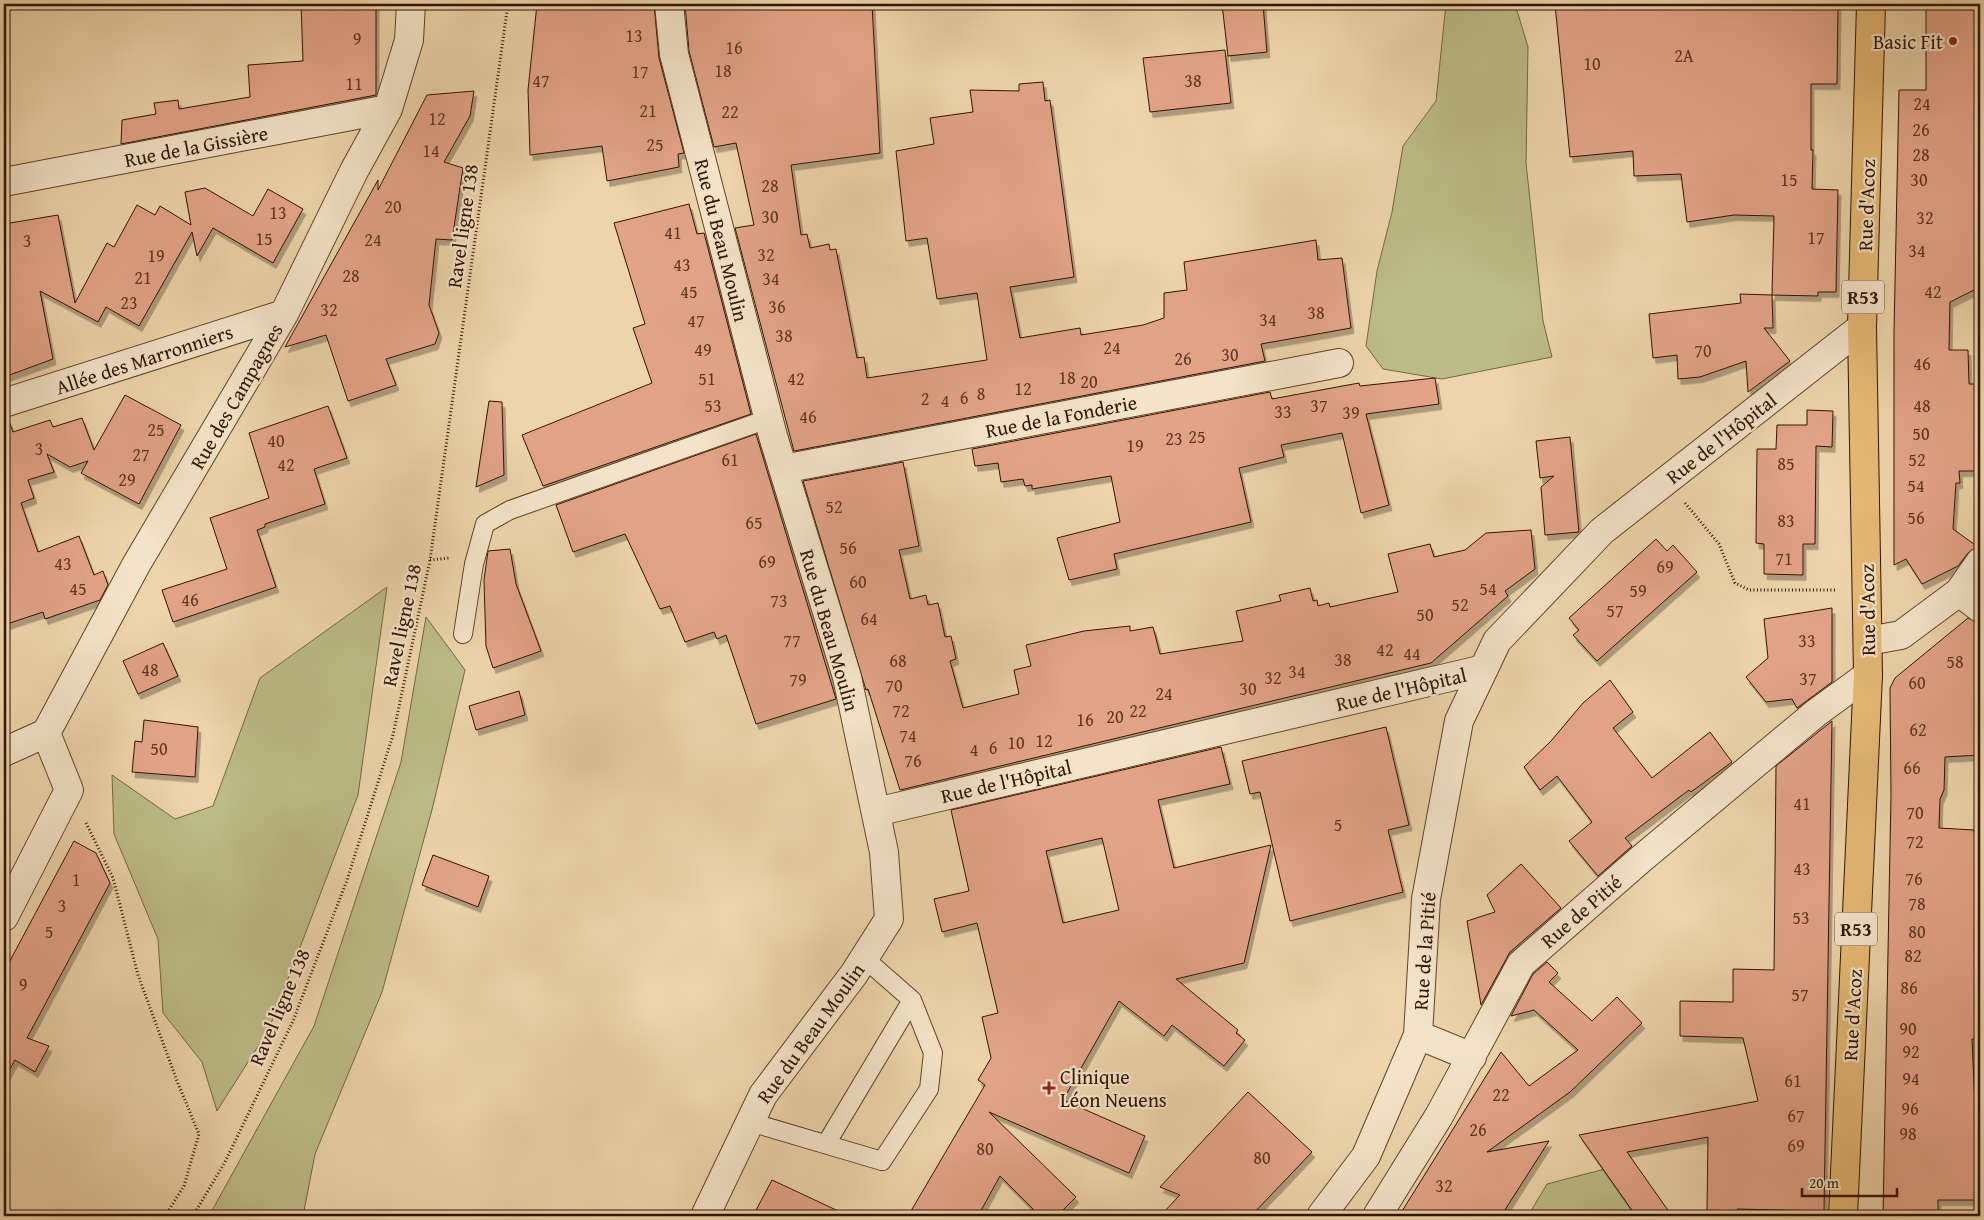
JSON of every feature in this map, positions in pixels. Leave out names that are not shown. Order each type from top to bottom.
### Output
[{"type":"main road","name":"Rue d'Acoz","points":[[1843,1216],[1868,675],[1862,327],[1871,4]]},
{"type":"street","name":"Rue des Campagnes","points":[[46,733],[136,565],[284,314],[354,171],[388,110],[409,40],[411,4]]},
{"type":"street","name":"Rue du Beau Moulin","points":[[669,4],[674,54],[768,419],[847,677],[884,852],[889,919],[864,958],[763,1095],[705,1216]]},
{"type":"street","name":"Rue de la Gissière","points":[[4,182],[388,110]]},
{"type":"street","name":"Allée des Marronniers","points":[[4,403],[284,314]]},
{"type":"street","name":"Rue de l'Hôpital","points":[[876,812],[1484,669],[1497,641],[1602,531],[1862,327]]},
{"type":"street","name":"Rue de la Fonderie","points":[[782,469],[1339,363]]},
{"type":"street","points":[[1868,641],[1901,635],[1970,600],[1980,562]]},
{"type":"street","name":"Rue de la Pitié","points":[[1321,1216],[1366,1156],[1418,1035],[1426,899],[1459,722],[1484,669]]},
{"type":"street","name":"Rue de Pitié","points":[[1377,1216],[1439,1116],[1521,964],[1641,858],[1816,713],[1868,675]]},
{"type":"street","points":[[4,752],[46,733],[69,790],[4,917]]},
{"type":"street","points":[[1418,1035],[1472,1057]]},
{"type":"lane","points":[[463,634],[474,564],[485,524],[510,510],[768,419]]},
{"type":"lane","points":[[750,1122],[882,1160],[929,1089],[934,1053],[912,1000],[864,958]]},
{"type":"lane","points":[[826,1144],[912,1000]]},
{"type":"path","name":"Ravel ligne 138","points":[[193,1216],[225,1162],[293,1021],[347,880],[393,735],[430,560],[508,4]]},
{"type":"path","points":[[1667,481],[1719,544],[1735,583],[1749,590],[1867,590]]},
{"type":"path","points":[[69,790],[113,878],[138,975],[176,1081],[199,1134],[184,1186],[165,1216]]},
{"type":"green space","points":[[1446,4],[1515,4],[1528,47],[1526,163],[1543,321],[1552,357],[1442,379],[1383,369],[1366,346],[1377,271],[1392,212],[1403,146],[1436,101]]},
{"type":"green space","points":[[387,587],[358,795],[269,1029],[217,1111],[202,1062],[163,1013],[158,939],[114,834],[112,775],[175,819],[213,806],[260,678]]},
{"type":"green space","points":[[426,617],[465,670],[433,806],[382,992],[315,1154],[303,1216],[209,1216],[314,1026],[401,762]]},
{"type":"green space","points":[[1605,1169],[1661,1210],[1662,1216],[1528,1216],[1547,1184]]},
{"type":"building","points":[[301,4],[376,4],[376,95],[121,144],[122,120],[156,114],[154,103],[178,100],[179,109],[250,97],[248,65],[303,61]]},
{"type":"building","points":[[537,4],[654,4],[659,58],[684,153],[678,154],[679,167],[607,181],[602,146],[530,155],[528,90]]},
{"type":"building","points":[[685,4],[872,4],[880,153],[791,165],[801,235],[807,234],[810,248],[829,244],[830,250],[836,249],[857,358],[864,357],[867,378],[987,360],[977,293],[937,299],[927,238],[906,241],[896,151],[934,144],[930,118],[973,112],[970,90],[1019,91],[1019,84],[1043,82],[1045,101],[1050,100],[1074,277],[1010,287],[1020,338],[1080,328],[1081,335],[1143,325],[1164,318],[1164,293],[1187,290],[1184,262],[1316,240],[1318,260],[1342,258],[1351,328],[1261,344],[1265,361],[794,451],[735,228],[754,225],[736,143],[714,147],[689,51]]},
{"type":"building","points":[[1222,4],[1263,4],[1267,52],[1228,56]]},
{"type":"building","points":[[1555,4],[1838,4],[1837,84],[1811,84],[1812,189],[1838,190],[1836,292],[1818,292],[1818,296],[1772,295],[1774,216],[1734,215],[1687,222],[1681,174],[1634,176],[1633,151],[1570,157]]},
{"type":"building","points":[[1926,4],[1980,4],[1980,287],[1950,302],[1949,350],[1968,350],[1969,384],[1977,384],[1978,471],[1959,471],[1960,483],[1956,483],[1953,529],[1978,547],[1968,553],[1958,566],[1922,584],[1906,559],[1894,565],[1894,332],[1899,90],[1926,90]]},
{"type":"building","points":[[1225,50],[1231,103],[1150,112],[1143,58]]},
{"type":"building","points":[[474,91],[470,116],[444,162],[463,168],[452,240],[436,239],[429,305],[439,333],[435,344],[386,359],[396,385],[348,401],[326,335],[285,347],[378,180],[378,190],[427,95]]},
{"type":"building","points":[[205,188],[253,216],[268,189],[303,209],[273,263],[213,228],[197,256],[192,232],[139,326],[106,307],[98,322],[40,291],[53,359],[4,377],[4,224],[58,215],[75,303],[107,243],[114,247],[137,205],[155,215],[160,206],[191,225],[185,192]]},
{"type":"building","points":[[689,204],[697,234],[704,233],[751,414],[543,486],[522,435],[652,383],[633,328],[645,324],[614,223]]},
{"type":"building","points":[[1740,294],[1772,295],[1773,328],[1764,328],[1790,361],[1748,392],[1746,361],[1700,377],[1678,379],[1677,355],[1653,358],[1649,314],[1741,303]]},
{"type":"building","points":[[1435,378],[1439,404],[1366,414],[1389,505],[1361,513],[1342,433],[1281,445],[1284,457],[1239,468],[1251,522],[1114,554],[1117,569],[1069,580],[1057,538],[1120,522],[1111,476],[1032,489],[1032,485],[1025,486],[1023,479],[1001,482],[998,463],[975,466],[972,449],[1270,392],[1272,399],[1359,383],[1360,386]]},
{"type":"building","points":[[125,395],[181,425],[139,504],[81,473],[88,461],[70,467],[47,454],[54,472],[28,480],[34,498],[21,503],[38,552],[79,536],[94,575],[103,571],[108,585],[100,600],[45,619],[43,612],[4,625],[4,422],[9,421],[13,432],[50,420],[53,427],[82,418],[94,450]]},
{"type":"building","points":[[489,401],[502,402],[504,475],[476,487]]},
{"type":"building","points":[[328,406],[347,458],[314,469],[325,504],[265,524],[265,527],[257,530],[276,587],[173,622],[162,590],[227,569],[210,518],[269,498],[249,433]]},
{"type":"building","points":[[1807,410],[1833,411],[1832,447],[1816,446],[1815,544],[1803,544],[1803,575],[1764,574],[1764,544],[1756,543],[1757,449],[1776,449],[1777,425],[1807,425]]},
{"type":"building","points":[[756,434],[836,699],[756,724],[726,635],[717,639],[714,632],[685,642],[670,606],[660,609],[625,534],[573,552],[556,505]]},
{"type":"building","points":[[1570,437],[1579,532],[1545,535],[1541,487],[1554,476],[1540,478],[1536,441]]},
{"type":"building","points":[[903,462],[919,546],[899,550],[910,599],[926,595],[928,605],[938,603],[945,637],[951,636],[956,659],[950,661],[963,708],[1019,694],[1014,670],[1031,666],[1026,645],[1084,631],[1130,626],[1130,631],[1153,627],[1160,654],[1243,641],[1236,611],[1281,601],[1279,595],[1310,588],[1313,601],[1317,600],[1318,606],[1329,603],[1330,607],[1398,592],[1388,554],[1430,544],[1434,557],[1465,550],[1486,533],[1531,530],[1535,569],[1505,591],[1508,596],[1431,663],[900,790],[868,689],[866,690],[803,481]]},
{"type":"building","points":[[1656,539],[1667,551],[1673,545],[1697,572],[1597,661],[1573,635],[1579,630],[1569,618]]},
{"type":"building","points":[[510,549],[516,584],[541,651],[493,668],[486,646],[484,580],[488,551]]},
{"type":"building","points":[[1832,608],[1832,682],[1797,708],[1792,699],[1766,702],[1746,677],[1768,658],[1764,619]]},
{"type":"building","points":[[1968,618],[1980,623],[1980,755],[1945,757],[1944,790],[1940,799],[1939,828],[1974,830],[1978,870],[1980,870],[1980,1039],[1972,1039],[1975,1107],[1980,1107],[1980,1200],[1938,1200],[1938,1216],[1883,1216],[1891,795],[1890,688],[1895,678]]},
{"type":"building","points":[[163,643],[178,676],[138,694],[123,661]]},
{"type":"building","points":[[1610,680],[1633,712],[1613,728],[1652,778],[1710,732],[1732,762],[1691,792],[1689,790],[1625,838],[1632,846],[1598,876],[1569,841],[1592,822],[1557,776],[1540,790],[1524,767],[1551,741],[1583,703]]},
{"type":"building","points":[[519,691],[525,715],[476,730],[469,706]]},
{"type":"building","points":[[144,720],[198,727],[195,777],[132,772],[135,741],[142,742]]},
{"type":"building","points":[[1832,721],[1824,1211],[1737,1209],[1737,1211],[1707,1211],[1708,1137],[1627,1152],[1672,1216],[1636,1216],[1579,1135],[1758,1101],[1743,1038],[1680,1036],[1680,1001],[1733,1002],[1733,969],[1774,970],[1776,766]]},
{"type":"building","points":[[1386,727],[1409,825],[1388,830],[1403,892],[1290,921],[1260,792],[1250,794],[1242,761]]},
{"type":"building","points":[[1221,747],[1230,784],[1158,800],[1174,868],[1271,845],[1244,963],[1176,979],[1238,1030],[1236,1033],[1245,1040],[1224,1066],[1172,1025],[1164,1036],[1119,1001],[1063,1100],[1145,1136],[1129,1173],[989,1112],[1076,1197],[1057,1216],[1040,1216],[1000,1176],[978,1216],[908,1216],[985,1085],[978,1080],[991,1058],[982,1017],[998,1013],[977,923],[942,932],[934,899],[969,891],[951,810]],"holes":[[[1102,838],[1119,910],[1063,923],[1046,851]]]},
{"type":"building","points":[[74,841],[96,853],[110,883],[27,1038],[49,1046],[35,1072],[15,1060],[4,1080],[4,972]]},
{"type":"building","points":[[433,855],[489,876],[478,907],[422,885]]},
{"type":"building","points":[[1521,864],[1561,908],[1510,952],[1481,1005],[1467,921],[1495,912],[1487,895]]},
{"type":"building","points":[[1547,962],[1558,973],[1549,982],[1592,1021],[1617,997],[1642,1023],[1570,1092],[1487,1152],[1549,1141],[1501,1216],[1399,1216],[1501,1052],[1529,1086],[1578,1050],[1534,1010],[1511,1016],[1533,974]]},
{"type":"building","points":[[1248,1092],[1312,1152],[1251,1216],[1160,1216],[1180,1195],[1160,1187]]},
{"type":"building","points":[[772,1180],[849,1216],[753,1216]]},
{"type":"place","name":"Basic Fit","points":[[1953,41]]},
{"type":"place","name":"Clinique Léon Neuens","points":[[1049,1088]]}]
